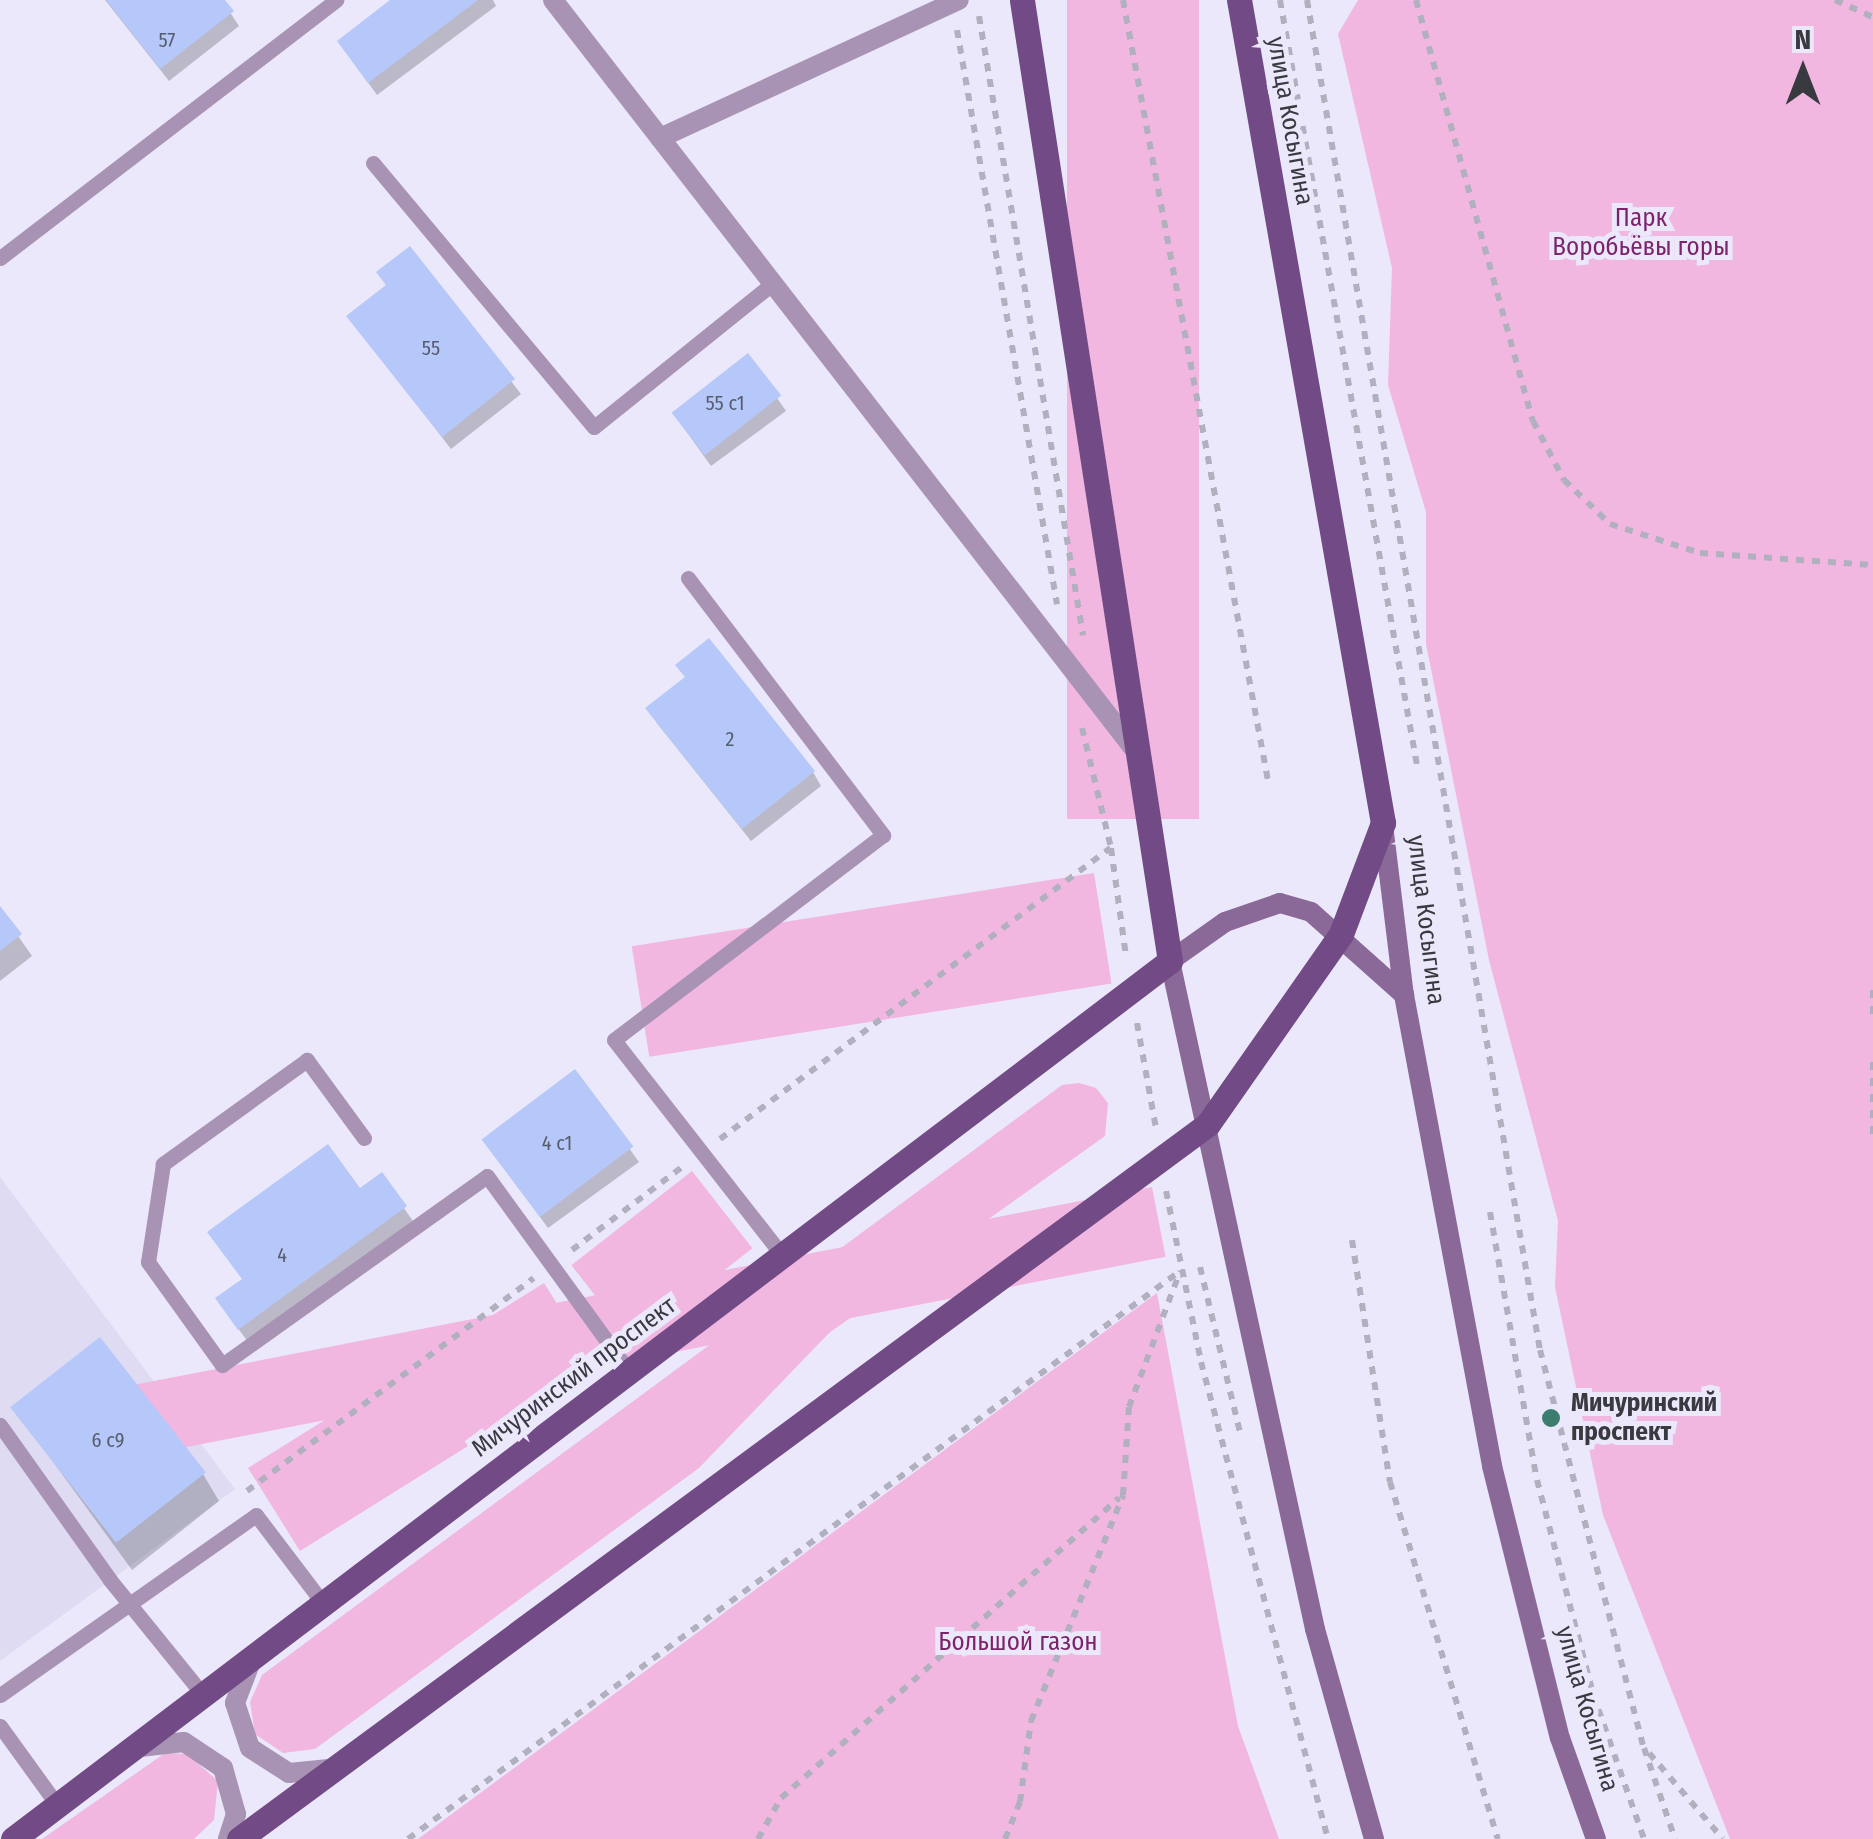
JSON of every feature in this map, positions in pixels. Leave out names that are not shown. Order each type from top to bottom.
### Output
[{"type":"main road","points":[[1022,0],[1170,960],[1315,1629],[1374,1839]]},
{"type":"main road","name":"улица Косыгина","points":[[1239,0],[1383,823],[1404,995],[1492,1466],[1560,1738],[1596,1839]]},
{"type":"main road","points":[[239,1839],[1208,1124],[1341,934],[1383,823]]},
{"type":"main road","points":[[1170,960],[1226,922],[1280,904],[1311,912],[1341,934],[1404,995]]},
{"type":"main road","name":"Мичуринский проспект","points":[[13,1839],[325,1606],[1170,960]]},
{"type":"street","points":[[553,0],[1135,750]]},
{"type":"street","points":[[660,138],[956,2]]},
{"type":"street","points":[[252,1660],[235,1704],[250,1748],[289,1773],[336,1767]]},
{"type":"street","points":[[136,1748],[184,1742],[223,1768],[236,1814],[228,1839]]},
{"type":"lane","points":[[0,258],[336,0]]},
{"type":"lane","points":[[373,163],[594,428],[773,284]]},
{"type":"lane","points":[[688,578],[882,836],[614,1040],[782,1256]]},
{"type":"lane","points":[[364,1138],[308,1060],[162,1164],[148,1262],[222,1366],[487,1176],[630,1373]]},
{"type":"lane","points":[[2,1430],[131,1605],[204,1696]]},
{"type":"lane","points":[[0,1695],[256,1515],[325,1606]]},
{"type":"lane","points":[[0,1726],[58,1806]]},
{"type":"path","points":[[976,0],[1084,642]]},
{"type":"path","points":[[1122,0],[1269,786]]},
{"type":"path","points":[[1280,0],[1417,765]]},
{"type":"path","points":[[1307,0],[1540,1350],[1644,1748],[1676,1839]]},
{"type":"path","points":[[1416,0],[1532,422],[1564,480],[1610,524],[1700,553],[1873,565]]},
{"type":"path","points":[[1835,0],[1873,17]]},
{"type":"path","points":[[956,2],[1058,608]]},
{"type":"path","points":[[1080,720],[1111,848],[1131,990],[1180,1271],[1328,1839]]},
{"type":"path","points":[[1873,990],[1873,1015]]},
{"type":"path","points":[[1873,1062],[1873,1136]]},
{"type":"path","points":[[1490,1212],[1537,1480],[1592,1694],[1644,1839]]},
{"type":"path","points":[[1352,1240],[1390,1482],[1498,1839]]},
{"type":"path","points":[[1005,1839],[1020,1802],[1031,1721],[1123,1495],[1129,1407],[1180,1271]]},
{"type":"path","points":[[408,1839],[1180,1271]]},
{"type":"path","points":[[758,1839],[781,1798],[1123,1495]]},
{"type":"path","points":[[1644,1748],[1723,1839]]},
{"type":"shaded area","points":[[0,1177],[235,1489],[0,1661]]},
{"type":"green space","points":[[1067,0],[1199,0],[1199,819],[1067,819]]},
{"type":"green space","name":"Парк Воробьёвы горы","points":[[1358,0],[1873,0],[1873,1839],[1730,1839],[1603,1515],[1555,1287],[1558,1221],[1489,960],[1426,644],[1426,512],[1388,385],[1392,268],[1338,34]]},
{"type":"green space","points":[[1094,873],[1112,984],[649,1057],[632,946]]},
{"type":"green space","points":[[1079,1083],[1096,1088],[1108,1103],[1105,1136],[829,1333],[699,1468],[315,1749],[283,1753],[255,1734],[250,1702],[262,1675],[1062,1085]]},
{"type":"green space","points":[[692,1171],[752,1248],[632,1342],[571,1265]]},
{"type":"green space","points":[[1152,1187],[1166,1257],[93,1465],[79,1396]]},
{"type":"green space","points":[[544,1283],[596,1366],[300,1551],[248,1468]]},
{"type":"green space","name":"Большой газон","points":[[1157,1293],[1238,1726],[1279,1839],[418,1839]]},
{"type":"green space","points":[[165,1753],[187,1754],[218,1781],[214,1820],[194,1839],[42,1839]]},
{"type":"building","points":[[106,0],[225,0],[234,11],[160,69]]},
{"type":"building","points":[[390,0],[478,0],[368,83],[337,41]]},
{"type":"building","points":[[410,246],[515,379],[442,437],[346,316],[386,285],[376,272]]},
{"type":"building","points":[[748,353],[781,396],[705,455],[672,413]]},
{"type":"building","points":[[709,638],[815,771],[742,829],[645,708],[685,677],[675,665]]},
{"type":"building","points":[[0,906],[22,934],[0,951]]},
{"type":"building","points":[[575,1069],[633,1146],[540,1217],[482,1139]]},
{"type":"building","points":[[328,1144],[360,1188],[382,1172],[407,1206],[238,1330],[215,1298],[242,1279],[207,1232]]},
{"type":"building","points":[[100,1337],[206,1473],[116,1543],[10,1407]]},
{"type":"place","name":"Мичуринский проспект","points":[[1551,1418]]}]
